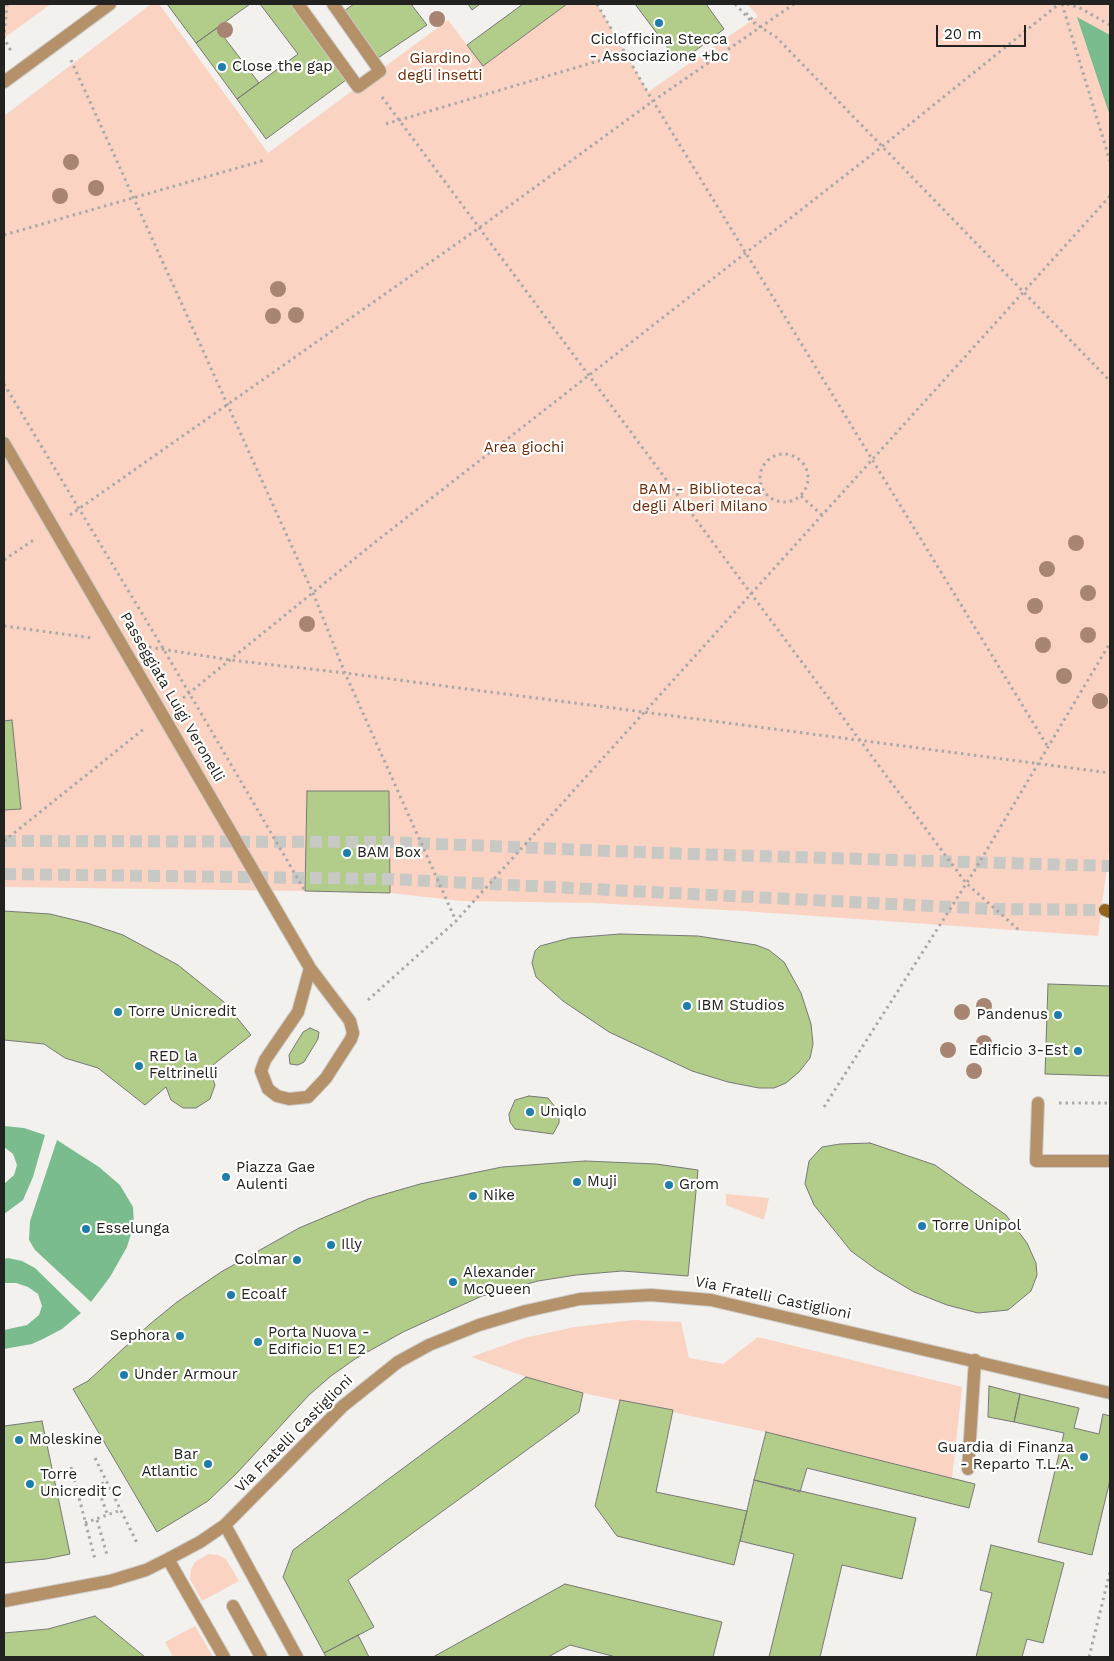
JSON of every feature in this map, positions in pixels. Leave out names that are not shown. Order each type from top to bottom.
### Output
[{"type":"street","points":[[4,82],[110,4]]},
{"type":"street","points":[[298,4],[358,87],[380,70],[332,4]]},
{"type":"street","name":"Passeggiata Luigi Veronelli","points":[[4,443],[310,968],[350,1021],[353,1033],[346,1048],[317,1089],[308,1097],[289,1099],[278,1096],[268,1089],[261,1071],[265,1060],[298,1012],[310,968]]},
{"type":"street","points":[[1038,1103],[1036,1161],[1110,1161]]},
{"type":"street","name":"Via Fratelli Castiglioni","points":[[4,1601],[110,1581],[141,1572],[200,1542],[225,1524],[342,1406],[398,1362],[435,1343],[479,1325],[551,1305],[621,1295],[694,1297],[974,1360],[1110,1393]]},
{"type":"street","points":[[968,1469],[974,1360]]},
{"type":"street","points":[[225,1524],[297,1657]]},
{"type":"street","points":[[168,1559],[224,1657]]},
{"type":"street","points":[[232,1606],[261,1657]]},
{"type":"path","points":[[7,4],[4,38],[7,46],[24,68]]},
{"type":"path","points":[[596,4],[1048,748]]},
{"type":"path","points":[[735,4],[759,28],[776,36],[1110,381]]},
{"type":"path","points":[[64,520],[479,228],[654,101],[794,4]]},
{"type":"path","points":[[174,705],[313,593],[1060,4],[1110,161]]},
{"type":"path","points":[[1067,4],[1080,8],[1110,25]]},
{"type":"path","points":[[386,124],[625,53]]},
{"type":"path","points":[[70,58],[313,593],[345,673],[456,921]]},
{"type":"path","points":[[369,78],[966,883],[1020,931]]},
{"type":"path","points":[[4,235],[265,160]]},
{"type":"path","points":[[368,1000],[456,921],[1110,196]]},
{"type":"path","name":"Passeggiata Luigi Veronelli","points":[[4,384],[164,650],[188,694],[305,891]]},
{"type":"path","points":[[785,454],[800,460],[808,474],[806,490],[801,496],[788,502],[773,500],[767,496],[760,482],[761,474],[769,460],[785,454]]},
{"type":"path","points":[[801,496],[823,516]]},
{"type":"path","points":[[4,560],[42,534]]},
{"type":"path","points":[[4,626],[96,639]]},
{"type":"path","points":[[824,1107],[966,883],[1039,764],[1110,642]]},
{"type":"path","points":[[147,647],[230,660],[860,739],[1110,773]]},
{"type":"path","points":[[4,841],[146,727]]},
{"type":"path","points":[[1038,1103],[1110,1103]]},
{"type":"path","points":[[95,1458],[138,1545]]},
{"type":"path","points":[[71,1467],[95,1559]]},
{"type":"path","points":[[78,1492],[107,1482]]},
{"type":"path","points":[[97,1486],[108,1516]]},
{"type":"path","points":[[85,1523],[122,1510]]},
{"type":"path","points":[[97,1520],[107,1555]]},
{"type":"path","points":[[1089,1657],[1110,1572]]},
{"type":"green space","points":[[4,4],[51,4],[4,38]]},
{"type":"green space","name":"BAM - Biblioteca degli Alberi Milano","points":[[151,4],[159,4],[268,153],[448,20],[483,66],[567,4],[597,4],[648,92],[758,16],[747,4],[1110,4],[1110,843],[1098,936],[743,911],[594,903],[461,901],[390,893],[389,791],[307,792],[305,891],[4,887],[4,810],[21,808],[13,737],[4,738],[4,116]]},
{"type":"green space","points":[[726,1194],[769,1198],[764,1220],[726,1205]]},
{"type":"green space","points":[[634,1320],[681,1322],[689,1358],[723,1364],[758,1337],[962,1387],[952,1478],[766,1432],[583,1393],[526,1377],[471,1357],[524,1338],[575,1327]]},
{"type":"green space","points":[[208,1554],[218,1555],[226,1559],[239,1581],[202,1601],[190,1579],[191,1569],[195,1562]]},
{"type":"green space","points":[[195,1626],[213,1657],[173,1657],[165,1642]]},
{"type":"shaded area","points":[[1077,17],[1110,35],[1110,116]]},
{"type":"shaded area","points":[[4,1126],[24,1128],[45,1135],[33,1177],[23,1200],[4,1214],[4,1184],[14,1175],[17,1165],[13,1154],[4,1147]]},
{"type":"shaded area","points":[[57,1140],[99,1167],[120,1185],[133,1207],[134,1224],[127,1247],[110,1277],[91,1302],[35,1250],[29,1240],[30,1221]]},
{"type":"shaded area","points":[[4,1259],[22,1261],[35,1268],[81,1313],[62,1329],[43,1339],[32,1344],[4,1349],[4,1330],[27,1325],[39,1315],[42,1306],[38,1294],[28,1287],[16,1283],[4,1283]]},
{"type":"building","points":[[167,4],[250,4],[196,43]]},
{"type":"building","points":[[260,4],[296,4],[350,77],[266,139],[237,99],[298,54]]},
{"type":"building","points":[[354,4],[411,4],[427,25],[375,60],[341,13]]},
{"type":"building","points":[[468,4],[480,4],[472,10]]},
{"type":"building","points":[[523,4],[567,4],[483,66],[467,45]]},
{"type":"building","points":[[635,4],[706,4],[724,29],[679,63]]},
{"type":"building","points":[[217,28],[259,83],[237,99],[196,43]]},
{"type":"building","points":[[12,720],[21,809],[4,810],[4,721]]},
{"type":"building","name":"BAM Box","points":[[307,791],[389,791],[390,893],[305,891]]},
{"type":"building","name":"Torre Unicredit","points":[[4,911],[50,914],[87,923],[123,935],[178,965],[224,1002],[251,1035],[209,1068],[215,1085],[210,1099],[196,1108],[183,1108],[171,1100],[166,1087],[145,1105],[98,1068],[65,1058],[44,1044],[4,1040]]},
{"type":"building","name":"IBM Studios","points":[[620,934],[698,936],[756,945],[769,950],[784,962],[801,993],[811,1024],[813,1044],[810,1058],[799,1072],[786,1083],[774,1088],[759,1088],[728,1082],[692,1071],[609,1032],[563,1001],[536,977],[532,963],[535,951],[540,946],[570,938]]},
{"type":"building","name":"Edificio 3-Est","points":[[1048,984],[1110,986],[1110,1076],[1045,1074]]},
{"type":"building","points":[[310,1028],[319,1032],[318,1039],[304,1062],[298,1065],[290,1064],[289,1055],[303,1032]]},
{"type":"building","points":[[529,1096],[548,1098],[559,1112],[559,1123],[553,1134],[515,1129],[510,1122],[509,1114],[515,1100]]},
{"type":"building","name":"Torre Unipol","points":[[870,1143],[935,1165],[1006,1215],[1027,1243],[1036,1263],[1037,1275],[1031,1291],[1008,1310],[978,1313],[947,1305],[914,1292],[877,1270],[851,1251],[814,1205],[805,1184],[809,1161],[822,1147]]},
{"type":"building","name":"Porta Nuova - Edificio E1 E2","points":[[585,1161],[656,1164],[698,1170],[688,1276],[622,1271],[538,1281],[482,1296],[403,1332],[355,1359],[331,1376],[309,1395],[237,1473],[208,1501],[157,1532],[73,1389],[88,1381],[177,1302],[221,1272],[299,1228],[368,1199],[420,1184],[502,1167]]},
{"type":"building","points":[[526,1377],[583,1393],[579,1412],[348,1580],[374,1627],[324,1653],[283,1577],[293,1550]]},
{"type":"building","points":[[989,1386],[1020,1394],[1014,1422],[988,1417]]},
{"type":"building","name":"Guardia di Finanza - Reparto T.L.A.","points":[[1020,1394],[1079,1408],[1074,1428],[1099,1434],[1103,1414],[1110,1416],[1110,1480],[1092,1555],[1038,1542],[1064,1433],[1014,1422]]},
{"type":"building","points":[[620,1400],[673,1410],[656,1492],[747,1511],[734,1565],[617,1536],[595,1506]]},
{"type":"building","name":"Torre Unicredit C","points":[[42,1421],[70,1554],[46,1559],[4,1563],[4,1426]]},
{"type":"building","points":[[766,1432],[975,1484],[969,1508],[807,1468],[800,1492],[754,1480]]},
{"type":"building","points":[[754,1480],[916,1518],[902,1579],[842,1565],[820,1657],[769,1657],[794,1554],[740,1541]]},
{"type":"building","points":[[991,1545],[1064,1563],[1043,1643],[1027,1639],[1022,1657],[976,1657],[992,1593],[980,1590]]},
{"type":"building","points":[[565,1584],[722,1622],[713,1657],[616,1657],[570,1645],[548,1657],[433,1657]]},
{"type":"building","points":[[95,1616],[145,1657],[4,1657],[4,1633],[48,1629]]},
{"type":"building","points":[[358,1635],[369,1657],[326,1657],[324,1653]]},
{"type":"tunnel","points":[[4,841],[389,842],[687,854],[1110,866]]},
{"type":"tunnel","points":[[4,874],[390,879],[992,909],[1105,910]]},
{"type":"place","name":"Ciclofficina Stecca - Associazione +bc","points":[[659,23]]},
{"type":"place","name":"Close the gap","points":[[222,67]]},
{"type":"place","name":"BAM Box","points":[[347,853]]},
{"type":"place","name":"IBM Studios","points":[[687,1006]]},
{"type":"place","name":"Torre Unicredit","points":[[118,1012]]},
{"type":"place","name":"Pandenus","points":[[1058,1015]]},
{"type":"place","name":"Edificio 3-Est","points":[[1078,1051]]},
{"type":"place","name":"RED la Feltrinelli","points":[[139,1066]]},
{"type":"place","name":"Uniqlo","points":[[530,1112]]},
{"type":"place","name":"Piazza Gae Aulenti","points":[[226,1177]]},
{"type":"place","name":"Muji","points":[[577,1182]]},
{"type":"place","name":"Grom","points":[[669,1185]]},
{"type":"place","name":"Nike","points":[[473,1196]]},
{"type":"place","name":"Torre Unipol","points":[[922,1226]]},
{"type":"place","name":"Esselunga","points":[[86,1229]]},
{"type":"place","name":"Illy","points":[[331,1245]]},
{"type":"place","name":"Colmar","points":[[297,1260]]},
{"type":"place","name":"Alexander McQueen","points":[[453,1282]]},
{"type":"place","name":"Ecoalf","points":[[231,1295]]},
{"type":"place","name":"Sephora","points":[[180,1336]]},
{"type":"place","name":"Porta Nuova - Edificio E1 E2","points":[[258,1342]]},
{"type":"place","name":"Under Armour","points":[[124,1375]]},
{"type":"place","name":"Moleskine","points":[[19,1440]]},
{"type":"place","name":"Guardia di Finanza - Reparto T.L.A.","points":[[1084,1457]]},
{"type":"place","name":"Bar Atlantic","points":[[208,1464]]},
{"type":"place","name":"Torre Unicredit C","points":[[30,1484]]},
{"type":"park label","name":"Giardino degli insetti","points":[[440,68]]},
{"type":"park label","name":"Area giochi","points":[[524,448]]}]
